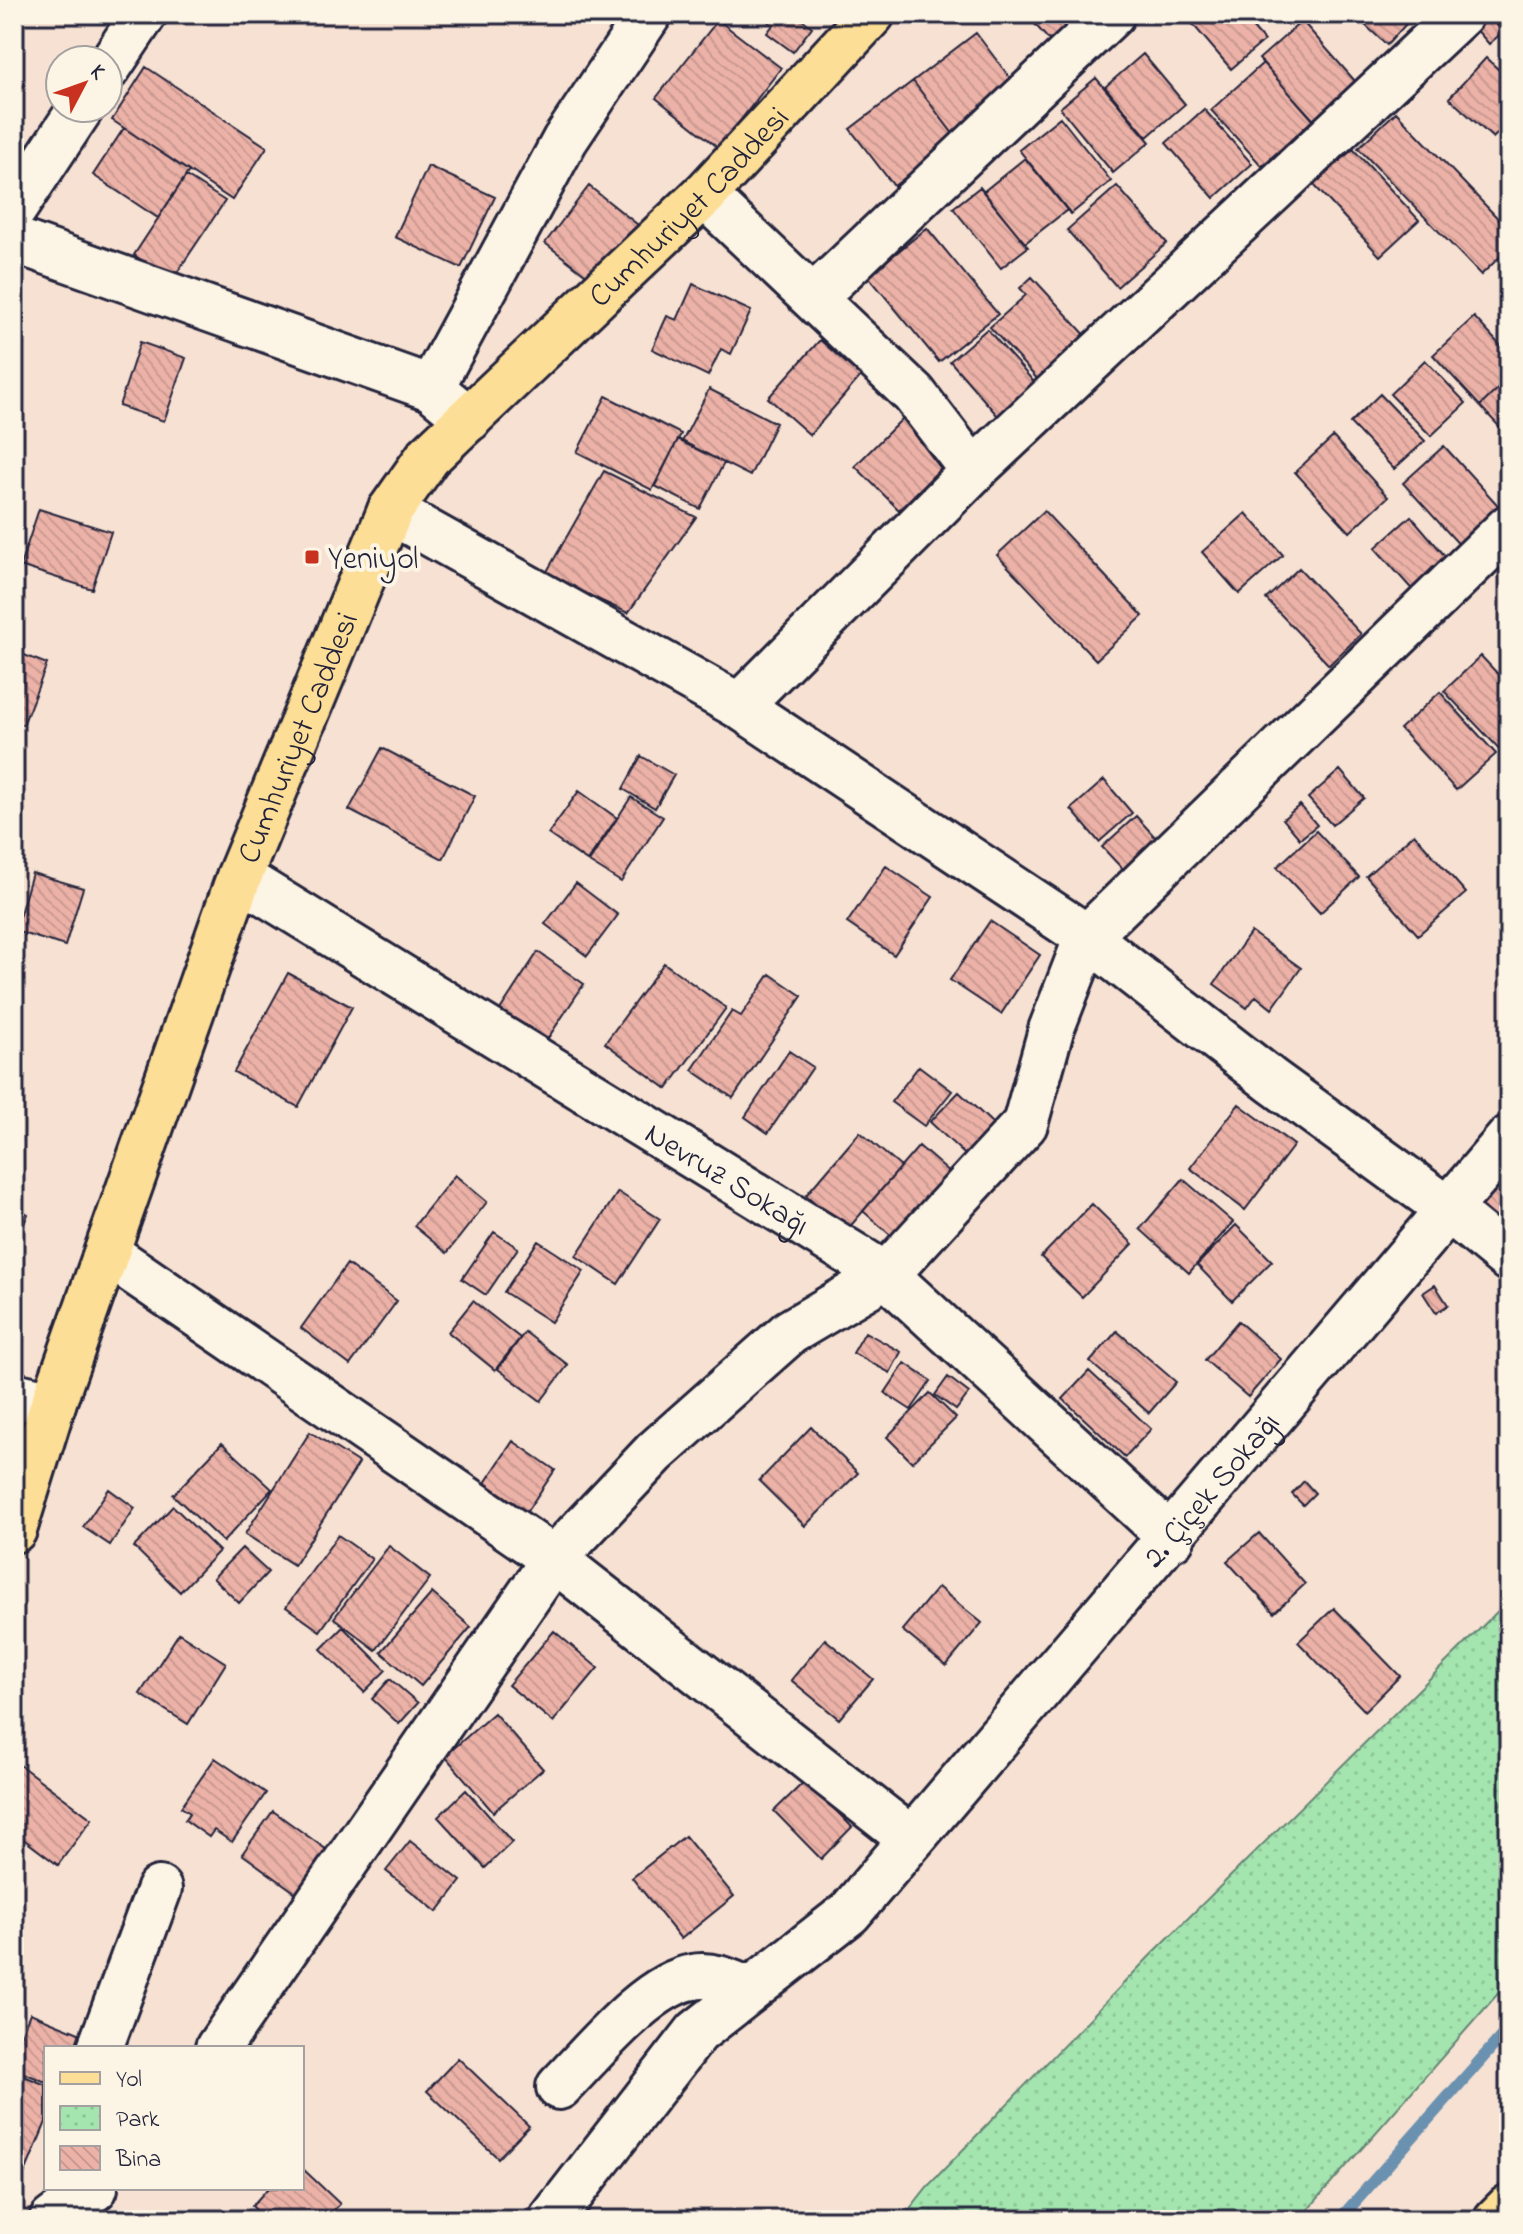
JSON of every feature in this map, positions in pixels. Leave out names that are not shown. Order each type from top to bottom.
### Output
[{"type":"main road","name":"Cumhuriyet Caddesi","points":[[14,1530],[33,1400],[107,1253],[239,877],[390,511],[428,457],[704,195],[872,14]]},
{"type":"main road","points":[[1496,2220],[1509,2207]]},
{"type":"street","points":[[124,44],[144,14]]},
{"type":"street","points":[[431,388],[565,140],[649,14]]},
{"type":"street","points":[[814,297],[1112,14]]},
{"type":"street","points":[[739,706],[973,471],[1461,14]]},
{"type":"street","points":[[14,209],[70,124]]},
{"type":"street","points":[[704,195],[914,394],[973,471]]},
{"type":"street","points":[[14,240],[431,388],[469,419]]},
{"type":"street","points":[[390,511],[739,706],[1087,937],[1272,1081],[1448,1209],[1509,1259]]},
{"type":"street","points":[[219,2046],[554,1559],[655,1452],[790,1332],[886,1275],[1025,1124],[1051,1030],[1087,937],[1509,527]]},
{"type":"street","name":"Nevruz Sokağı","points":[[239,877],[886,1275],[1172,1538]]},
{"type":"street","name":"2. Çiçek Sokağı","points":[[551,2220],[697,2032],[747,1989],[849,1913],[1172,1538],[1509,1138]]},
{"type":"street","points":[[107,1253],[554,1559],[911,1839]]},
{"type":"street","points":[[101,2046],[159,1889]]},
{"type":"street","points":[[559,2087],[634,2013],[680,1980],[696,1976],[724,1979],[747,1989]]},
{"type":"green space","points":[[1509,1600],[1509,1981],[1299,2220],[901,2220],[927,2187],[1150,1956]]},
{"type":"building","points":[[757,14],[795,14],[812,27],[793,52],[767,33],[773,25]]},
{"type":"building","points":[[1026,14],[1092,14],[1055,47]]},
{"type":"building","points":[[1184,14],[1241,14],[1264,41],[1231,69]]},
{"type":"building","points":[[1353,14],[1415,14],[1387,45]]},
{"type":"building","points":[[1489,16],[1503,32],[1489,44],[1475,28]]},
{"type":"building","points":[[718,20],[781,68],[719,148],[656,98]]},
{"type":"building","points":[[1302,21],[1362,89],[1320,127],[1259,59]]},
{"type":"building","points":[[976,33],[1020,91],[957,139],[913,81]]},
{"type":"building","points":[[1143,54],[1185,104],[1147,137],[1105,87]]},
{"type":"building","points":[[1486,58],[1509,79],[1509,121],[1493,138],[1449,98]]},
{"type":"building","points":[[1263,63],[1313,120],[1262,166],[1211,110]]},
{"type":"building","points":[[146,67],[267,147],[232,200],[118,124],[124,124],[124,101]]},
{"type":"building","points":[[1096,78],[1150,142],[1113,173],[1060,108]]},
{"type":"building","points":[[913,81],[957,139],[894,186],[850,129]]},
{"type":"building","points":[[1204,109],[1252,164],[1214,198],[1166,143]]},
{"type":"building","points":[[1396,112],[1509,230],[1509,248],[1481,275],[1358,148]]},
{"type":"building","points":[[1060,117],[1111,181],[1071,214],[1019,150]]},
{"type":"building","points":[[124,128],[189,171],[158,218],[93,175]]},
{"type":"building","points":[[1353,149],[1419,220],[1380,256],[1314,185]]},
{"type":"building","points":[[1025,158],[1067,210],[1025,243],[983,192]]},
{"type":"building","points":[[428,166],[495,197],[461,268],[395,237]]},
{"type":"building","points":[[186,176],[225,201],[172,280],[134,255]]},
{"type":"building","points":[[589,186],[638,225],[594,281],[545,243]]},
{"type":"building","points":[[1117,186],[1167,243],[1117,287],[1067,230]]},
{"type":"building","points":[[980,187],[1028,247],[1001,268],[953,208]]},
{"type":"building","points":[[927,228],[998,314],[939,362],[868,276]]},
{"type":"building","points":[[1032,277],[1088,338],[1040,382],[990,327],[1026,295],[1020,288]]},
{"type":"building","points":[[693,284],[751,311],[731,354],[721,349],[708,376],[652,349],[667,316],[677,320]]},
{"type":"building","points":[[1474,317],[1509,355],[1509,378],[1480,406],[1433,355]]},
{"type":"building","points":[[987,329],[1041,390],[1004,423],[950,361]]},
{"type":"building","points":[[820,340],[861,376],[810,435],[768,398]]},
{"type":"building","points":[[140,342],[186,358],[164,421],[119,406]]},
{"type":"building","points":[[1425,360],[1466,403],[1431,436],[1390,394]]},
{"type":"building","points":[[1509,378],[1509,437],[1480,406]]},
{"type":"building","points":[[709,389],[776,423],[750,476],[682,442]]},
{"type":"building","points":[[1380,394],[1425,441],[1394,469],[1350,423]]},
{"type":"building","points":[[606,396],[681,434],[652,490],[577,452]]},
{"type":"building","points":[[903,418],[947,462],[899,510],[855,466]]},
{"type":"building","points":[[1333,437],[1388,497],[1350,532],[1295,472]]},
{"type":"building","points":[[678,439],[724,463],[700,509],[655,486]]},
{"type":"building","points":[[1444,446],[1505,513],[1464,550],[1403,483]]},
{"type":"building","points":[[604,471],[696,517],[628,613],[545,575]]},
{"type":"building","points":[[39,509],[111,532],[92,589],[20,566]]},
{"type":"building","points":[[1044,511],[1143,616],[1096,660],[997,555]]},
{"type":"building","points":[[1246,513],[1283,555],[1239,594],[1202,552]]},
{"type":"building","points":[[1411,516],[1452,564],[1417,595],[1375,548]]},
{"type":"building","points":[[1299,568],[1361,634],[1329,665],[1266,599]]},
{"type":"building","points":[[14,651],[47,664],[23,725],[14,722]]},
{"type":"building","points":[[1481,656],[1509,686],[1508,758],[1444,691]]},
{"type":"building","points":[[1440,692],[1496,754],[1456,790],[1400,729]]},
{"type":"building","points":[[382,748],[475,796],[443,859],[349,810]]},
{"type":"building","points":[[641,756],[674,775],[655,808],[623,789]]},
{"type":"building","points":[[1340,770],[1364,798],[1332,825],[1308,798]]},
{"type":"building","points":[[1104,780],[1132,813],[1099,842],[1071,809]]},
{"type":"building","points":[[579,791],[617,818],[587,861],[548,834]]},
{"type":"building","points":[[631,797],[663,817],[621,882],[589,862]]},
{"type":"building","points":[[1300,805],[1317,825],[1300,839],[1283,819]]},
{"type":"building","points":[[1136,816],[1164,847],[1131,878],[1102,847]]},
{"type":"building","points":[[1316,831],[1359,877],[1320,913],[1277,867]]},
{"type":"building","points":[[1414,834],[1466,893],[1418,935],[1366,876]]},
{"type":"building","points":[[886,866],[933,897],[894,955],[847,923]]},
{"type":"building","points":[[32,873],[83,888],[65,946],[15,931]]},
{"type":"building","points":[[576,883],[618,915],[587,956],[545,924]]},
{"type":"building","points":[[990,921],[1040,955],[1001,1014],[950,980]]},
{"type":"building","points":[[1251,932],[1301,968],[1272,1009],[1256,996],[1247,1008],[1214,984]]},
{"type":"building","points":[[538,952],[584,984],[542,1047],[496,1016]]},
{"type":"building","points":[[664,963],[726,1008],[667,1089],[605,1043]]},
{"type":"building","points":[[288,973],[352,1007],[298,1107],[234,1072]]},
{"type":"building","points":[[770,974],[802,996],[733,1098],[692,1070],[732,1011],[741,1016]]},
{"type":"building","points":[[789,1051],[813,1067],[768,1133],[745,1117]]},
{"type":"building","points":[[919,1066],[952,1091],[924,1126],[891,1102]]},
{"type":"building","points":[[959,1092],[1004,1134],[976,1165],[930,1122]]},
{"type":"building","points":[[1239,1104],[1294,1145],[1245,1210],[1190,1168]]},
{"type":"building","points":[[860,1132],[901,1167],[847,1230],[806,1195]]},
{"type":"building","points":[[919,1146],[960,1182],[904,1247],[863,1211]]},
{"type":"building","points":[[455,1175],[487,1202],[447,1253],[414,1226]]},
{"type":"building","points":[[1183,1179],[1233,1222],[1189,1273],[1140,1229]]},
{"type":"building","points":[[1494,1182],[1509,1197],[1509,1234],[1474,1203]]},
{"type":"building","points":[[618,1192],[660,1219],[618,1284],[576,1256]]},
{"type":"building","points":[[1092,1204],[1133,1244],[1082,1297],[1041,1257]]},
{"type":"building","points":[[14,1208],[28,1214],[14,1248]]},
{"type":"building","points":[[1236,1225],[1272,1261],[1232,1301],[1197,1265]]},
{"type":"building","points":[[494,1232],[518,1248],[486,1295],[462,1279]]},
{"type":"building","points":[[538,1241],[584,1271],[551,1322],[504,1292]]},
{"type":"building","points":[[347,1264],[397,1301],[350,1365],[301,1328]]},
{"type":"building","points":[[1435,1285],[1448,1305],[1436,1313],[1423,1293]]},
{"type":"building","points":[[473,1301],[520,1338],[495,1370],[448,1332]]},
{"type":"building","points":[[1238,1321],[1281,1359],[1248,1397],[1205,1360]]},
{"type":"building","points":[[1117,1331],[1176,1382],[1149,1413],[1090,1362]]},
{"type":"building","points":[[525,1332],[568,1365],[541,1401],[498,1369]]},
{"type":"building","points":[[865,1332],[901,1352],[890,1373],[853,1353]]},
{"type":"building","points":[[905,1363],[931,1381],[911,1410],[885,1393]]},
{"type":"building","points":[[1089,1371],[1151,1429],[1125,1457],[1063,1399]]},
{"type":"building","points":[[948,1377],[969,1393],[956,1410],[935,1395]]},
{"type":"building","points":[[930,1393],[956,1418],[912,1462],[887,1437]]},
{"type":"building","points":[[811,1427],[858,1473],[805,1526],[759,1481]]},
{"type":"building","points":[[310,1432],[359,1463],[294,1565],[245,1534]]},
{"type":"building","points":[[513,1441],[555,1470],[514,1530],[473,1501]]},
{"type":"building","points":[[222,1443],[272,1489],[223,1542],[173,1495]]},
{"type":"building","points":[[1304,1481],[1315,1493],[1303,1505],[1292,1494]]},
{"type":"building","points":[[109,1489],[135,1508],[110,1545],[83,1527]]},
{"type":"building","points":[[173,1506],[219,1551],[180,1592],[134,1547]]},
{"type":"building","points":[[1259,1533],[1305,1584],[1274,1613],[1227,1561]]},
{"type":"building","points":[[338,1535],[372,1559],[320,1631],[286,1607]]},
{"type":"building","points":[[389,1546],[430,1578],[376,1650],[334,1618]]},
{"type":"building","points":[[242,1548],[268,1572],[239,1603],[213,1578]]},
{"type":"building","points":[[938,1587],[982,1623],[946,1666],[902,1630]]},
{"type":"building","points":[[432,1593],[471,1627],[421,1686],[381,1652]]},
{"type":"building","points":[[1334,1608],[1400,1676],[1365,1711],[1298,1642]]},
{"type":"building","points":[[343,1627],[386,1670],[364,1692],[321,1649]]},
{"type":"building","points":[[554,1631],[598,1668],[553,1722],[508,1685]]},
{"type":"building","points":[[179,1633],[226,1663],[188,1724],[140,1694]]},
{"type":"building","points":[[825,1639],[873,1679],[839,1719],[791,1680]]},
{"type":"building","points":[[390,1679],[418,1703],[399,1724],[372,1699]]},
{"type":"building","points":[[494,1713],[543,1769],[493,1812],[445,1756]]},
{"type":"building","points":[[215,1758],[266,1793],[232,1842],[214,1830],[209,1837],[185,1820],[190,1813],[181,1807]]},
{"type":"building","points":[[17,1763],[92,1819],[58,1865],[14,1832]]},
{"type":"building","points":[[806,1780],[852,1827],[821,1859],[774,1811]]},
{"type":"building","points":[[466,1790],[512,1842],[485,1868],[438,1817]]},
{"type":"building","points":[[273,1811],[327,1850],[296,1893],[242,1854]]},
{"type":"building","points":[[685,1836],[734,1896],[681,1939],[632,1878]]},
{"type":"building","points":[[410,1841],[461,1881],[437,1912],[386,1871]]},
{"type":"building","points":[[30,2013],[91,2038],[87,2046],[44,2046],[44,2081],[14,2069],[14,2052]]},
{"type":"building","points":[[458,2058],[529,2126],[498,2158],[427,2091]]},
{"type":"building","points":[[14,2072],[44,2084],[44,2127],[14,2199]]},
{"type":"building","points":[[304,2170],[340,2204],[324,2220],[266,2220],[252,2206],[266,2190],[304,2190]]},
{"type":"waterway","points":[[1339,2220],[1509,2028]]},
{"type":"place","name":"Yeniyol","points":[[312,557]]}]
